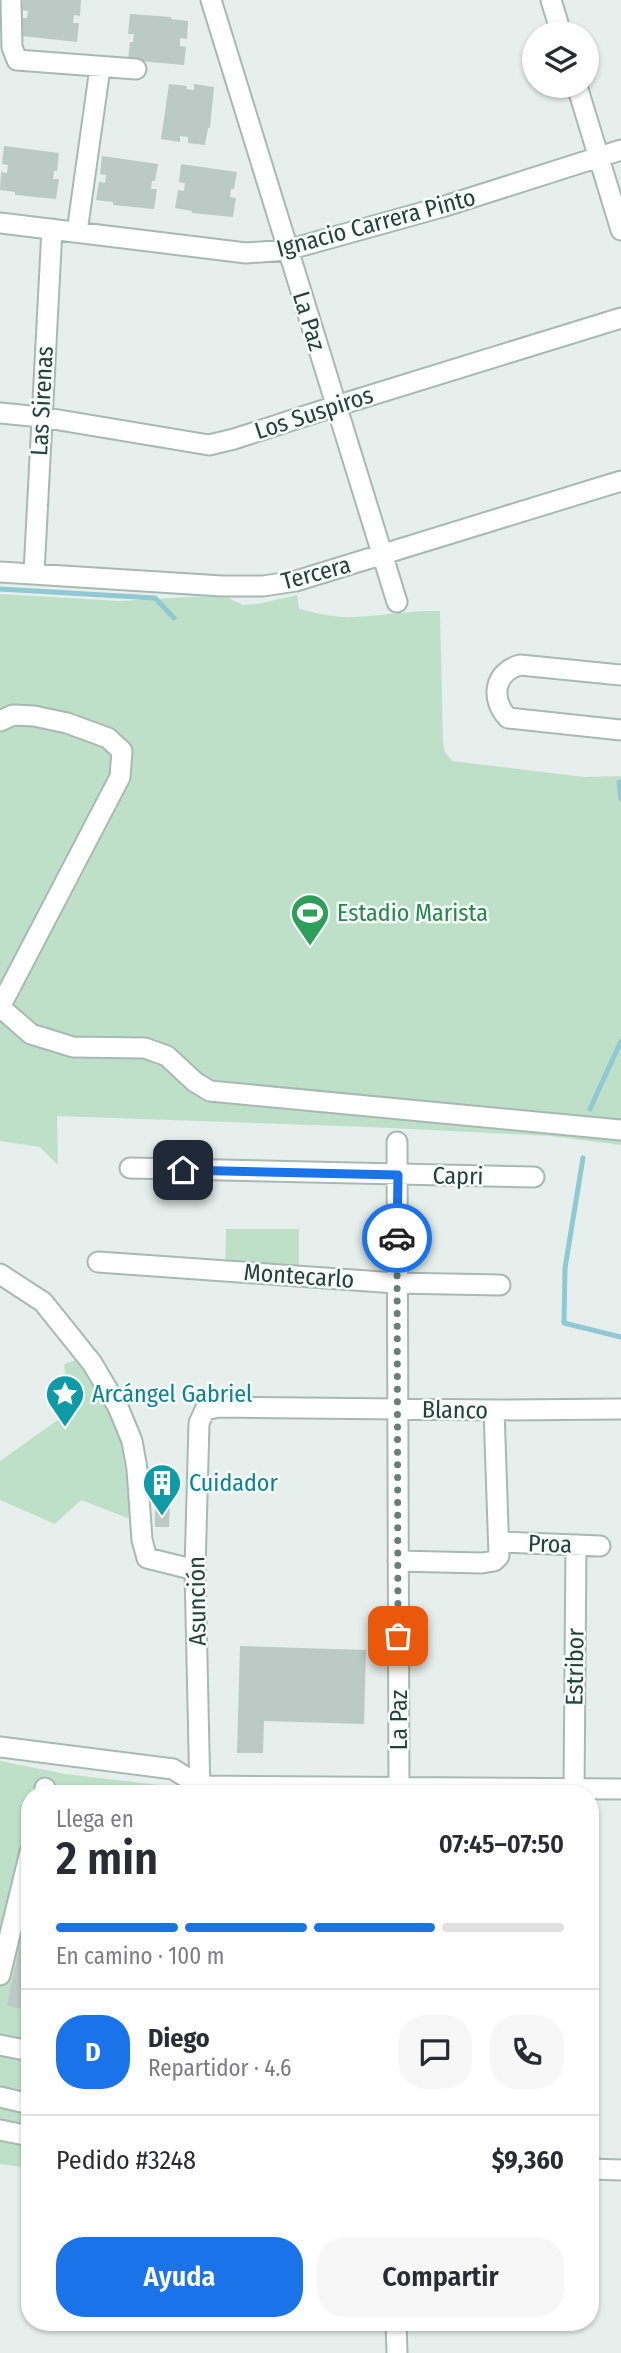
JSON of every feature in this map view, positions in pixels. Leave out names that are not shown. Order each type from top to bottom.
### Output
[{"type":"street","points":[[11,0],[12,47],[17,60],[136,69]]},
{"type":"street","name":"La Paz","points":[[211,0],[397,602]]},
{"type":"street","points":[[551,0],[557,21]]},
{"type":"street","points":[[77,232],[100,68]]},
{"type":"street","points":[[581,98],[621,230]]},
{"type":"street","name":"Ignacio Carrera Pinto","points":[[0,223],[246,253],[287,250],[442,207],[621,150]]},
{"type":"street","name":"Las Sirenas","points":[[34,573],[52,229]]},
{"type":"street","name":"Los Suspiros","points":[[0,413],[41,417],[209,445],[621,318]]},
{"type":"street","name":"Tercera","points":[[0,572],[222,586],[262,586],[296,581],[621,481]]},
{"type":"street","points":[[621,675],[520,665],[509,668],[501,676],[497,700],[508,718],[621,730]]},
{"type":"street","points":[[0,721],[13,715],[67,723],[108,738],[122,751],[120,777],[0,1007],[31,1034],[73,1047],[145,1048],[167,1056],[195,1082],[210,1091],[621,1130]]},
{"type":"street","name":"La Paz","points":[[397,1142],[399,1785]]},
{"type":"street","name":"Capri","points":[[130,1168],[534,1177]]},
{"type":"street","name":"Montecarlo","points":[[98,1262],[397,1283],[500,1285]]},
{"type":"street","points":[[0,1274],[43,1301],[92,1363],[118,1407],[132,1441],[142,1540],[147,1558],[195,1570]]},
{"type":"street","name":"Blanco","points":[[205,1410],[219,1407],[621,1409]]},
{"type":"street","name":"Asunción","points":[[200,1785],[195,1570],[199,1423],[205,1410]]},
{"type":"street","points":[[494,1410],[497,1551]]},
{"type":"street","name":"Proa","points":[[398,1561],[482,1563],[497,1551],[576,1545],[600,1546]]},
{"type":"street","name":"Estribor","points":[[569,1785],[576,1545]]},
{"type":"street","points":[[0,1747],[173,1769],[194,1785]]},
{"type":"street","points":[[599,1790],[621,1789]]},
{"type":"street","points":[[0,1975],[21,1889]]},
{"type":"street","points":[[0,2045],[21,2049]]},
{"type":"street","points":[[0,2097],[21,2102]]},
{"type":"street","points":[[0,2130],[21,2134]]},
{"type":"street","points":[[599,2169],[621,2169]]},
{"type":"street","points":[[396,2331],[397,2353]]},
{"type":"green space","name":"Estadio Marista","points":[[0,594],[119,601],[207,596],[229,598],[243,605],[297,595],[299,609],[339,617],[440,611],[443,742],[445,752],[452,761],[584,777],[621,776],[621,1145],[550,1136],[57,1116],[58,1165],[40,1147],[0,1141]]},
{"type":"green space","points":[[226,1229],[299,1229],[299,1276],[225,1276]]},
{"type":"green space","points":[[76,1360],[111,1411],[127,1452],[130,1519],[81,1500],[55,1524],[0,1500],[0,1461],[69,1412],[64,1364]]},
{"type":"green space","points":[[0,1761],[65,1774],[160,1785],[21,1785],[21,2167],[0,2164]]},
{"type":"building","points":[[23,0],[81,0],[80,16],[74,15],[73,23],[79,23],[77,42],[22,36],[23,18],[27,18],[28,11],[22,10]]},
{"type":"building","points":[[130,14],[188,21],[187,39],[180,38],[180,46],[186,47],[184,65],[128,60],[134,34],[128,34]]},
{"type":"building","points":[[169,84],[187,86],[186,89],[194,90],[194,84],[214,87],[210,128],[205,145],[188,143],[188,137],[180,136],[180,142],[161,139]]},
{"type":"building","points":[[4,146],[59,153],[53,179],[59,179],[56,199],[15,195],[15,192],[0,190],[1,172],[7,173],[8,165],[2,164]]},
{"type":"building","points":[[102,156],[158,164],[151,189],[157,189],[154,209],[113,205],[113,202],[96,200],[99,182],[105,183],[106,175],[100,174]]},
{"type":"building","points":[[181,164],[237,172],[230,197],[236,198],[233,217],[192,213],[175,208],[178,190],[184,191],[185,183],[179,182]]},
{"type":"building","name":"Cuidador","points":[[155,1506],[170,1506],[169,1527],[155,1527]]},
{"type":"building","points":[[240,1646],[366,1650],[364,1724],[264,1721],[263,1753],[237,1753]]},
{"type":"building","points":[[21,1939],[21,2008],[7,2006]]},
{"type":"waterway","points":[[0,589],[155,598],[174,618]]},
{"type":"waterway","points":[[619,782],[621,799]]},
{"type":"waterway","points":[[590,1109],[621,1041]]},
{"type":"waterway","points":[[583,1158],[565,1268],[564,1323],[621,1337]]},
{"type":"way so far","points":[[397,1238],[398,1636]]},
{"type":"place","name":"Estadio Marista","points":[[310,947]]},
{"type":"place","name":"Arcángel Gabriel","points":[[65,1428]]},
{"type":"place","name":"Cuidador","points":[[162,1517]]},
{"type":"route","points":[[183,1170],[398,1175],[397,1238]]}]
